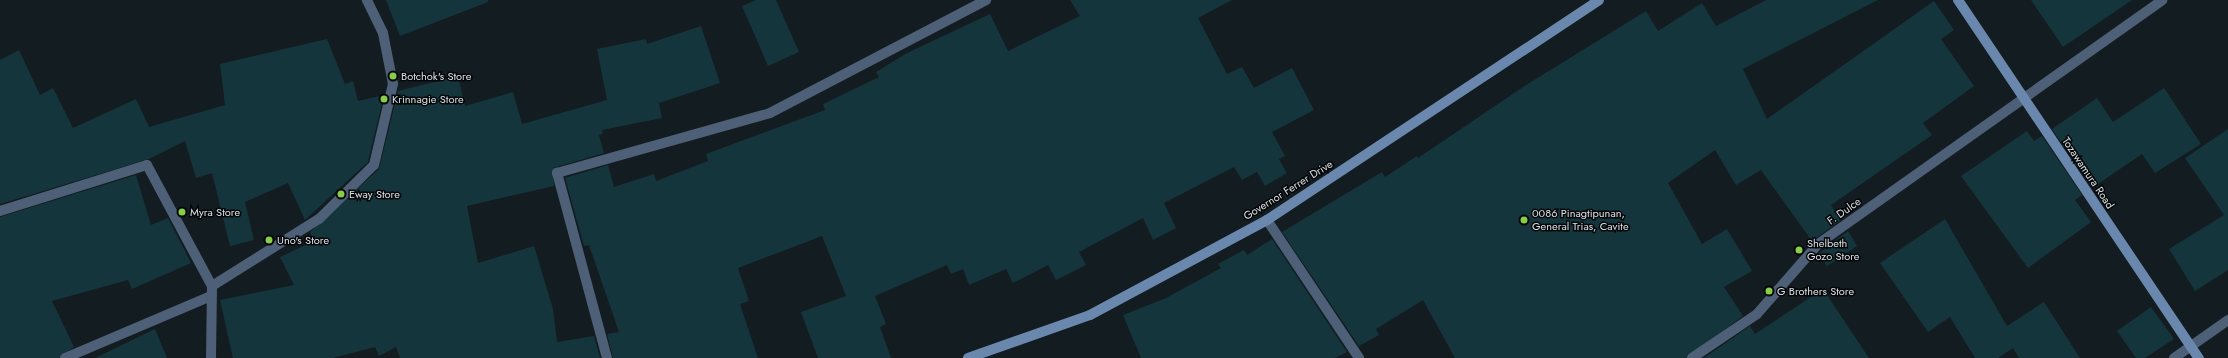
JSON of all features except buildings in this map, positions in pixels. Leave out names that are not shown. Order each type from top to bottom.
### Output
[{"type":"main road","name":"Governor Ferrer Drive","points":[[968,358],[1090,315],[1267,220],[1599,0]]},
{"type":"main road","name":"Tozawamura Road","points":[[1958,0],[2199,358]]},
{"type":"street","points":[[65,358],[211,291],[319,219],[374,165],[393,84],[383,33],[367,0]]},
{"type":"street","points":[[607,358],[557,172],[770,113],[986,0]]},
{"type":"street","name":"F. Dulce","points":[[1692,358],[1757,314],[1818,244],[2162,0]]},
{"type":"street","points":[[0,211],[147,165],[211,291],[211,358]]},
{"type":"street","points":[[1267,220],[1359,358]]},
{"type":"street","points":[[2174,358],[2228,320]]},
{"type":"place","name":"Botchok's Store","points":[[393,76]]},
{"type":"place","name":"Krinnagie Store","points":[[384,99]]},
{"type":"place","name":"Eway Store","points":[[341,194]]},
{"type":"place","name":"Myra Store","points":[[182,212]]},
{"type":"place","name":"0086 Pinagtipunan, General Trias, Cavite","points":[[1524,220]]},
{"type":"place","name":"Uno's Store","points":[[269,240]]},
{"type":"place","name":"Shelbeth Gozo Store","points":[[1799,250]]},
{"type":"place","name":"G Brothers Store","points":[[1769,291]]}]
